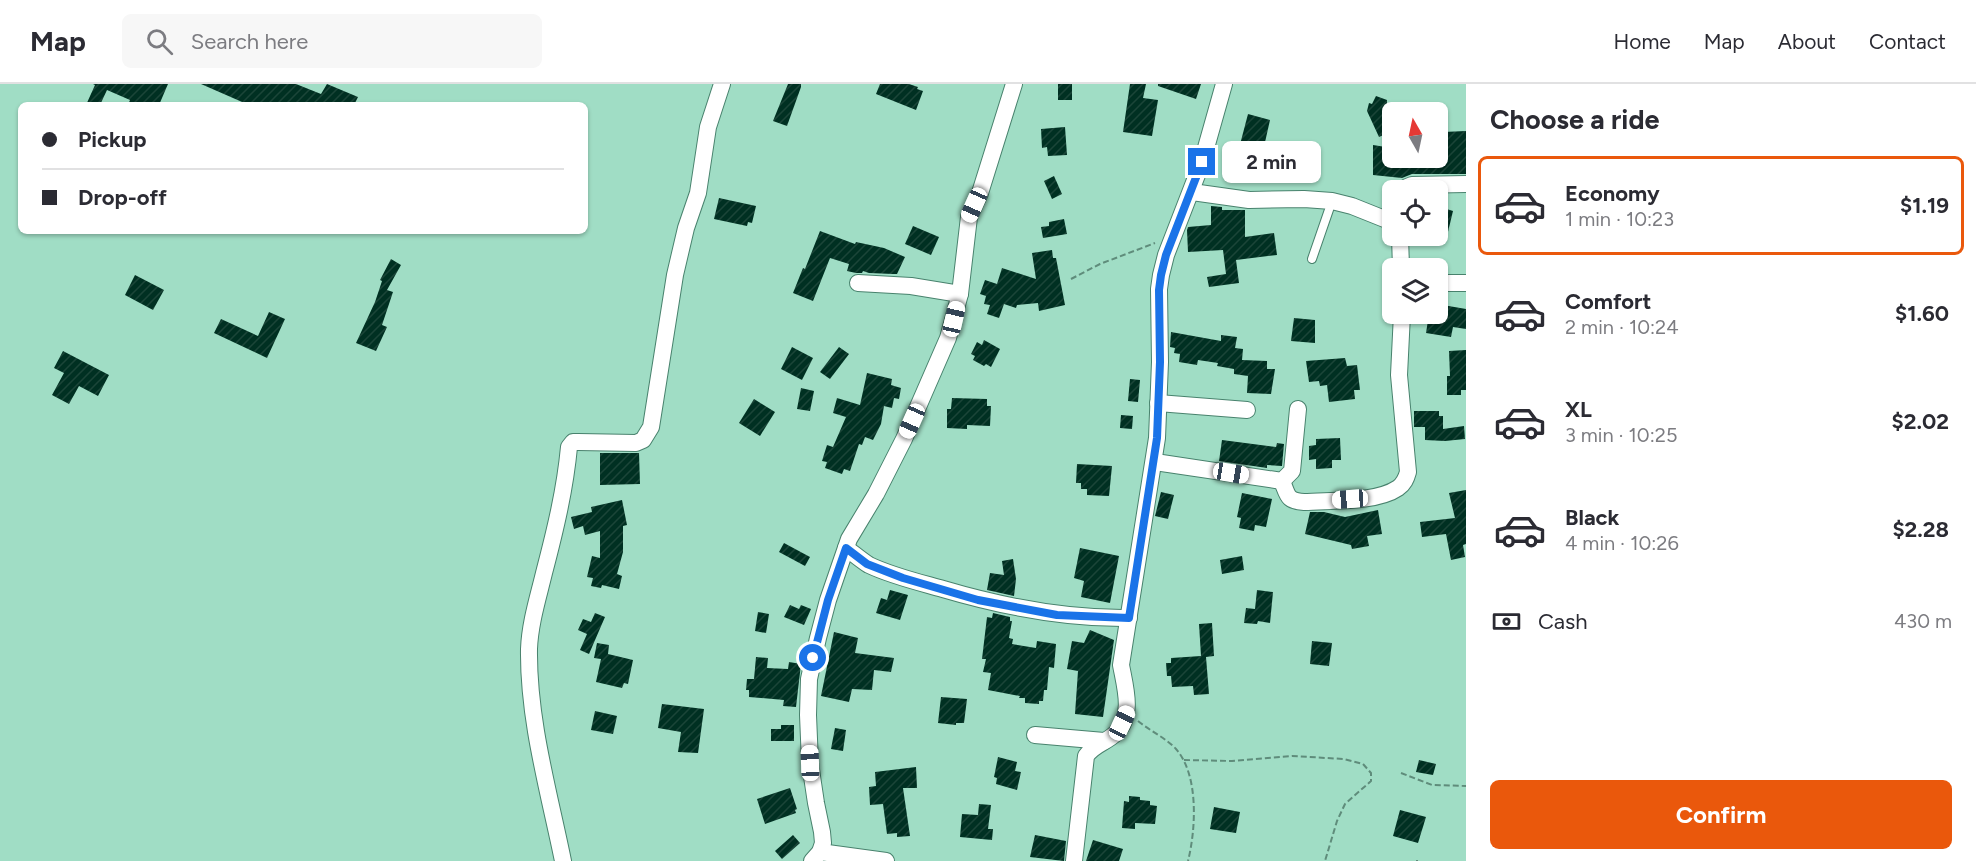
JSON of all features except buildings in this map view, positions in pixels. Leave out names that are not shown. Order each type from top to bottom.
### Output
[{"type":"street","points":[[563,861],[532,697],[529,648],[533,614],[563,490],[569,447],[573,442],[636,443],[643,440],[651,427],[673,284],[686,228],[698,193],[708,127],[722,84]]},
{"type":"street","points":[[886,861],[816,857],[823,843],[810,763],[809,679],[828,600],[846,548],[904,439],[948,338],[960,294],[969,217],[980,193],[1014,84]]},
{"type":"street","points":[[1074,861],[1086,756],[1092,747],[1117,733],[1127,712],[1121,665],[1155,462],[1160,353],[1159,290],[1166,255],[1192,192],[1224,84]]},
{"type":"street","points":[[1448,184],[1466,184]]},
{"type":"street","points":[[1192,192],[1249,200],[1332,201],[1382,218]]},
{"type":"street","points":[[858,283],[911,286],[960,294]]},
{"type":"street","points":[[1448,283],[1466,283]]},
{"type":"street","points":[[1282,481],[1288,497],[1293,501],[1304,502],[1380,496],[1399,488],[1404,483],[1408,472],[1399,375],[1402,324]]},
{"type":"street","points":[[1158,404],[1247,410]]},
{"type":"street","points":[[1282,481],[1292,471],[1298,409]]},
{"type":"street","points":[[1155,462],[1282,481]]},
{"type":"street","points":[[846,548],[867,564],[903,578],[978,600],[1057,615],[1129,618]]},
{"type":"street","points":[[1035,735],[1104,741]]},
{"type":"lane","points":[[1312,259],[1332,201]]},
{"type":"path","points":[[1071,279],[1100,264],[1174,235]]},
{"type":"path","points":[[1127,712],[1150,732],[1174,747],[1184,760],[1190,776],[1194,836],[1188,861]]},
{"type":"path","points":[[1184,760],[1232,761],[1292,756],[1344,759],[1363,764],[1371,773],[1371,781],[1345,804],[1337,821],[1325,861]]},
{"type":"path","points":[[1401,772],[1432,785],[1466,786]]},
{"type":"route","points":[[813,658],[828,600],[846,548],[867,564],[903,578],[978,600],[1057,615],[1104,619],[1129,618],[1155,462],[1161,275],[1166,255],[1202,162]]}]
